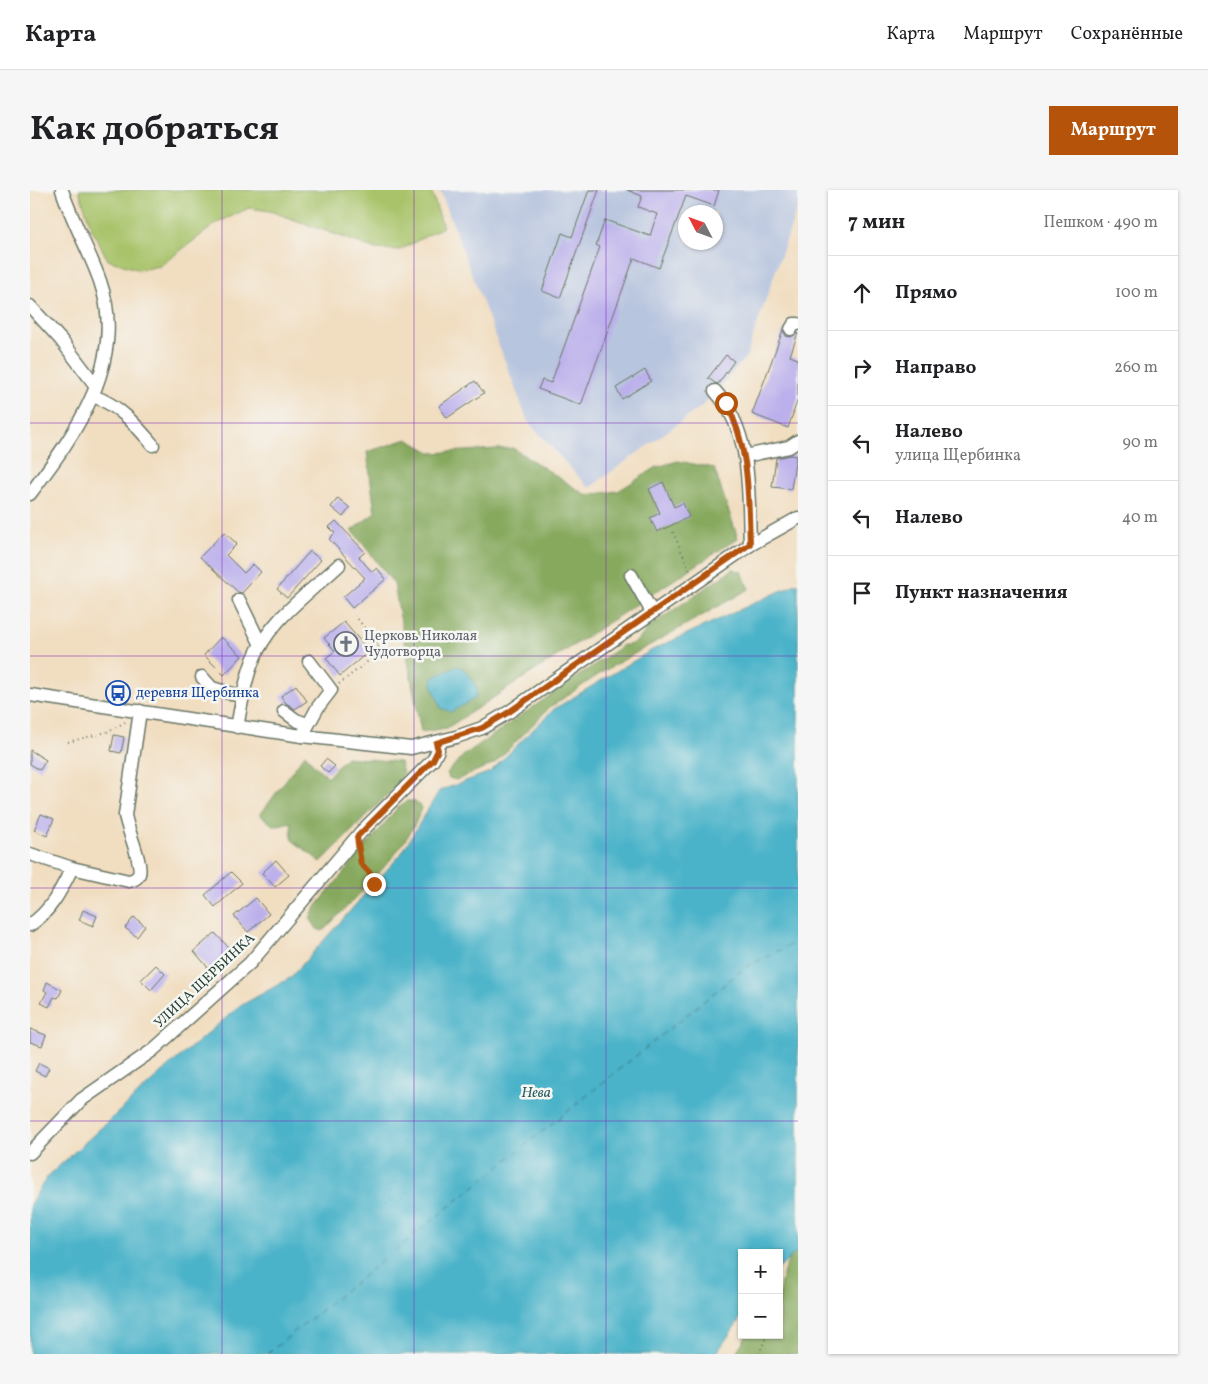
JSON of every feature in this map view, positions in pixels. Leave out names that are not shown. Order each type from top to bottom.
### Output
[{"type":"street","points":[[30,494],[77,428],[95,391],[108,337],[106,306],[100,281],[62,190]]},
{"type":"street","points":[[30,306],[61,340],[95,391],[131,419],[153,445]]},
{"type":"street","points":[[715,391],[726,403],[734,418],[745,456],[750,544]]},
{"type":"street","points":[[745,456],[789,447],[798,441]]},
{"type":"street","points":[[30,695],[302,736],[411,748],[436,743],[482,728],[509,712],[750,544],[798,518]]},
{"type":"street","points":[[237,727],[251,665],[261,645],[282,617],[339,566]]},
{"type":"street","points":[[631,575],[652,612]]},
{"type":"street","points":[[239,600],[261,645]]},
{"type":"street","points":[[302,736],[307,724],[332,690],[308,661]]},
{"type":"street","points":[[202,677],[212,688],[218,691],[243,697]]},
{"type":"street","points":[[284,710],[296,720],[307,724]]},
{"type":"street","points":[[30,854],[72,868],[129,881],[136,879],[140,874],[140,866],[125,815],[139,711]]},
{"type":"street","name":"УЛИЦА ЩЕРБИНКА","points":[[30,1153],[81,1100],[152,1050],[250,963],[357,837],[433,760],[438,750],[436,743]]},
{"type":"street","points":[[30,924],[41,918],[56,900],[72,868]]},
{"type":"path","points":[[673,532],[696,582]]},
{"type":"path","points":[[332,690],[376,655],[379,645],[354,616]]},
{"type":"path","points":[[68,742],[123,725],[139,711]]},
{"type":"path","points":[[357,837],[361,864],[369,872],[375,892]]},
{"type":"path","points":[[759,1354],[765,1339]]},
{"type":"shaded area","points":[[440,190],[798,190],[798,206],[746,357],[701,407],[589,488],[528,422]]},
{"type":"green space","points":[[79,190],[431,190],[443,227],[400,250],[376,249],[270,211],[249,208],[217,223],[160,266],[139,270],[108,260],[92,230]]},
{"type":"green space","points":[[407,439],[432,453],[513,448],[586,495],[618,491],[657,467],[678,461],[714,468],[738,538],[447,728],[421,732],[394,584],[352,530],[375,513],[367,452]]},
{"type":"green space","points":[[733,569],[742,572],[749,589],[604,671],[550,707],[495,763],[456,780],[449,778],[447,773],[464,755],[623,645],[637,641],[646,629]]},
{"type":"green space","points":[[305,754],[328,777],[346,757],[400,762],[403,774],[396,786],[321,862],[292,840],[291,822],[274,826],[260,815]]},
{"type":"green space","points":[[407,801],[414,801],[421,807],[416,822],[407,838],[380,872],[349,905],[323,931],[317,929],[310,918],[314,909],[398,807]]},
{"type":"green space","points":[[798,1250],[798,1354],[735,1354],[744,1339],[783,1339],[783,1274],[791,1258]]},
{"type":"water","name":"Нева","points":[[798,583],[798,1250],[783,1265],[783,1249],[738,1249],[738,1322],[716,1354],[30,1354],[30,1204],[47,1177],[170,1065],[240,1006],[290,978],[401,854],[439,791],[490,772],[554,709],[652,650]]},
{"type":"water","points":[[457,666],[464,669],[477,688],[476,698],[451,712],[441,708],[432,685],[433,678]]},
{"type":"building","points":[[589,190],[599,190],[560,298],[542,291],[562,233],[572,237]]},
{"type":"building","points":[[627,190],[719,190],[714,205],[686,196],[683,205],[678,205],[678,217],[659,268],[634,258],[581,405],[538,389],[542,380],[551,383],[600,247],[596,245],[605,220],[650,236],[657,214],[638,207],[642,196]]},
{"type":"building","points":[[783,330],[786,336],[790,337],[798,333],[790,356],[798,359],[798,399],[788,428],[752,414]]},
{"type":"building","points":[[726,355],[734,361],[718,384],[715,383],[708,378]]},
{"type":"building","points":[[645,370],[651,381],[622,399],[616,388]]},
{"type":"building","points":[[475,381],[484,393],[447,418],[439,406]]},
{"type":"building","points":[[790,455],[796,456],[791,489],[772,487],[776,458]]},
{"type":"building","points":[[663,482],[674,507],[683,503],[689,517],[657,532],[650,518],[660,513],[649,489]]},
{"type":"building","points":[[338,498],[350,508],[343,517],[331,507]]},
{"type":"building","points":[[336,521],[365,552],[359,557],[372,572],[377,568],[386,579],[352,608],[343,597],[365,578],[329,539],[335,533],[329,527]]},
{"type":"building","points":[[224,532],[237,544],[226,555],[244,573],[253,564],[261,572],[242,593],[238,592],[200,557]]},
{"type":"building","points":[[310,551],[321,560],[287,598],[277,589]]},
{"type":"building","name":"Церковь Николая Чудотворца","points":[[344,622],[369,651],[340,676],[326,658],[335,651],[324,638]]},
{"type":"building","points":[[221,637],[242,656],[224,675],[204,655]]},
{"type":"building","points":[[296,685],[307,701],[295,709],[286,703],[281,696]]},
{"type":"building","points":[[114,735],[124,737],[121,753],[111,751]]},
{"type":"building","points":[[30,750],[46,760],[40,770],[30,764]]},
{"type":"building","points":[[326,759],[335,766],[328,773],[320,766]]},
{"type":"building","points":[[41,814],[54,819],[47,836],[34,830]]},
{"type":"building","points":[[276,860],[289,875],[275,887],[262,873]]},
{"type":"building","points":[[231,872],[242,883],[215,907],[205,895]]},
{"type":"building","points":[[256,898],[269,914],[248,932],[234,916]]},
{"type":"building","points":[[83,910],[97,916],[93,926],[79,920]]},
{"type":"building","points":[[134,917],[145,926],[137,937],[125,928]]},
{"type":"building","points":[[215,933],[232,951],[210,970],[194,951]]},
{"type":"building","points":[[156,965],[165,974],[151,990],[141,980]]},
{"type":"building","points":[[47,982],[62,990],[58,998],[54,997],[49,1007],[41,1003],[47,992],[44,990]]},
{"type":"building","points":[[30,1029],[46,1035],[42,1046],[30,1042]]},
{"type":"building","points":[[39,1063],[49,1068],[45,1076],[35,1071]]},
{"type":"ferry route","points":[[267,1354],[746,967],[798,941]]},
{"type":"place","name":"Церковь Николая Чудотворца","points":[[346,644]]},
{"type":"place","name":"деревня Щербинка","points":[[118,693]]},
{"type":"route","points":[[374,884],[369,872],[361,864],[357,837],[433,760],[438,750],[436,743],[482,728],[509,712],[750,544],[745,456],[740,434],[726,403]]}]
